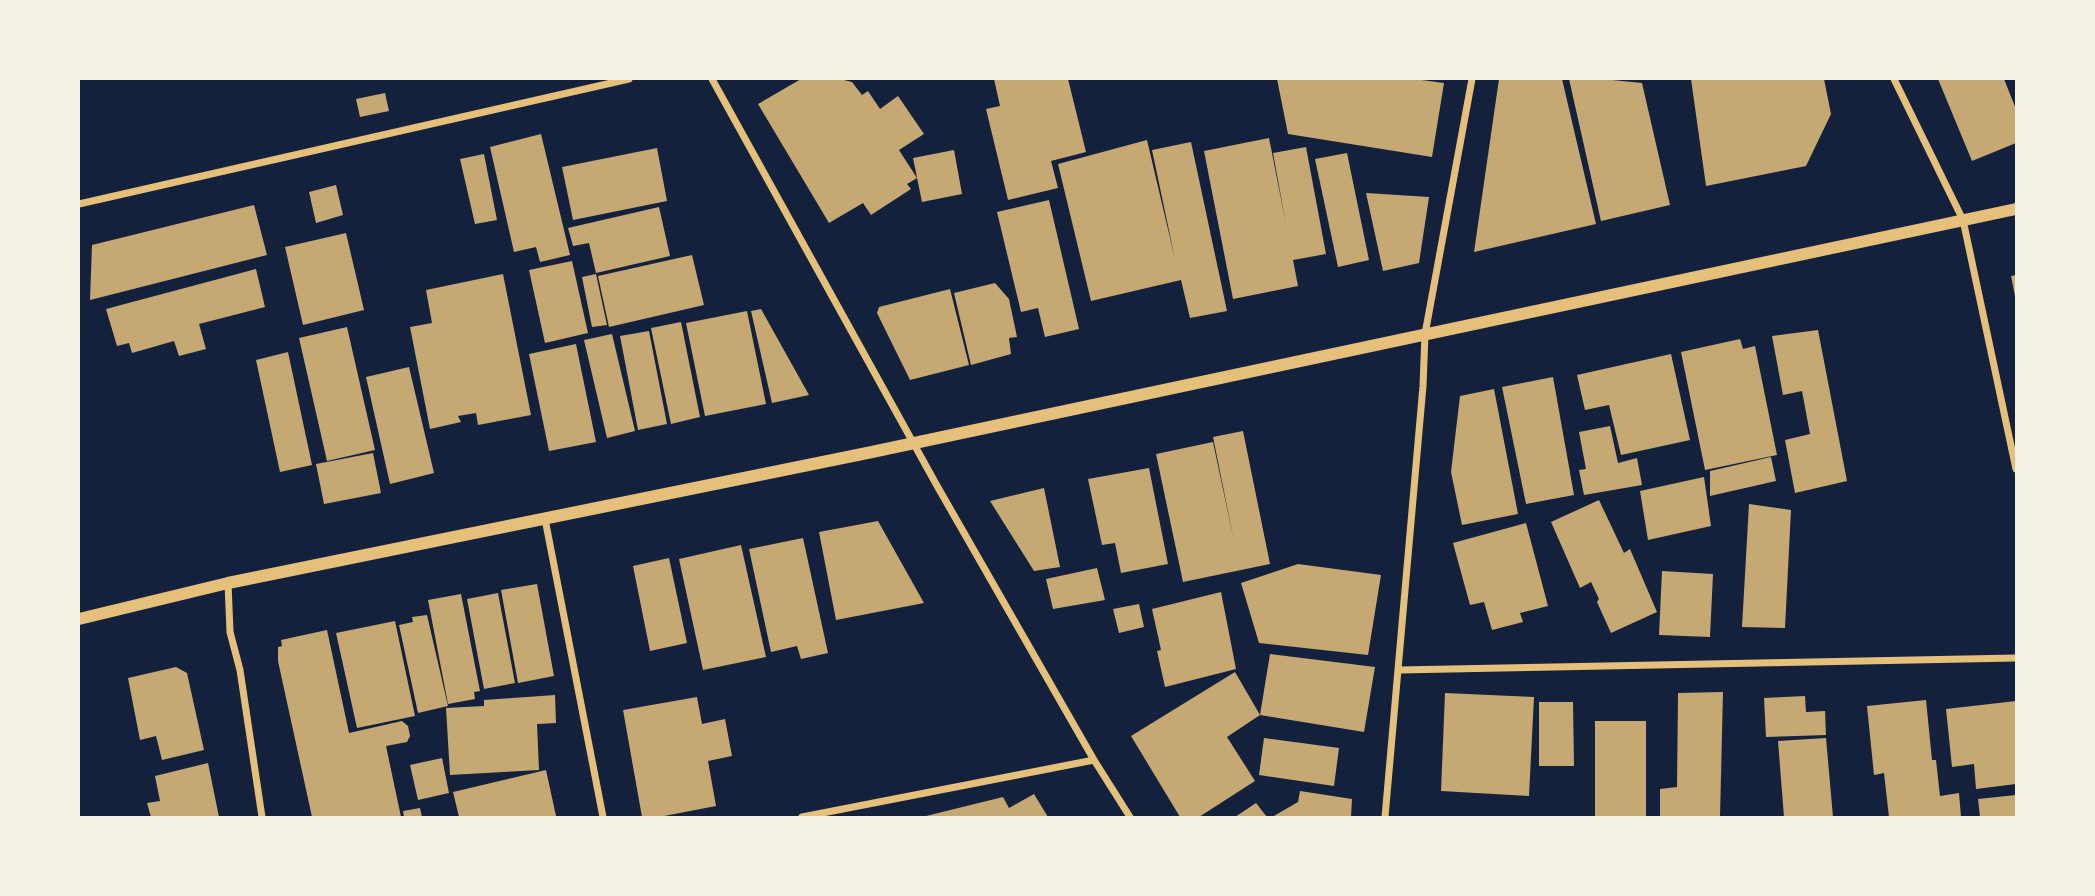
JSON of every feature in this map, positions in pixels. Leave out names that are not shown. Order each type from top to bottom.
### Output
[{"type":"street","points":[[79,204],[629,79]]},
{"type":"street","points":[[712,79],[936,484],[1094,760],[1130,817]]},
{"type":"street","points":[[1385,817],[1425,334],[1472,79]]},
{"type":"street","points":[[1894,79],[1963,220],[2016,470]]},
{"type":"street","points":[[79,620],[228,583],[915,443],[2016,209]]},
{"type":"street","points":[[545,519],[603,817]]},
{"type":"street","points":[[228,583],[230,632],[240,670],[262,817]]},
{"type":"street","points":[[1399,670],[2016,658]]},
{"type":"street","points":[[802,817],[1094,760]]},
{"type":"building","points":[[801,79],[840,79],[852,82],[862,95],[868,91],[880,109],[898,96],[924,134],[899,150],[917,178],[907,184],[911,189],[871,215],[863,203],[829,223],[758,104]]},
{"type":"building","points":[[994,79],[1068,79],[1086,152],[1051,161],[1058,188],[1008,200],[986,109],[1000,106]]},
{"type":"building","points":[[1277,79],[1414,79],[1444,83],[1432,157],[1288,134]]},
{"type":"building","points":[[1499,79],[1562,79],[1596,224],[1474,252]]},
{"type":"building","points":[[1569,79],[1642,83],[1670,205],[1601,221]]},
{"type":"building","points":[[1691,79],[1824,79],[1831,114],[1806,166],[1706,186]]},
{"type":"building","points":[[1938,79],[2004,79],[2016,109],[2016,143],[1972,161]]},
{"type":"building","points":[[385,93],[389,111],[360,117],[356,99]]},
{"type":"building","points":[[541,134],[570,255],[540,262],[536,247],[514,252],[490,147]]},
{"type":"building","points":[[1269,138],[1286,224],[1273,153],[1306,147],[1326,254],[1293,260],[1298,286],[1233,299],[1204,151]]},
{"type":"building","points":[[1147,140],[1175,259],[1152,150],[1191,142],[1227,311],[1190,318],[1181,280],[1091,301],[1058,164]]},
{"type":"building","points":[[657,148],[667,201],[573,220],[562,167]]},
{"type":"building","points":[[954,150],[962,194],[922,202],[913,158]]},
{"type":"building","points":[[1347,153],[1369,260],[1338,267],[1315,159]]},
{"type":"building","points":[[484,154],[497,220],[475,224],[460,159]]},
{"type":"building","points":[[336,185],[343,215],[316,223],[309,192]]},
{"type":"building","points":[[1366,193],[1429,197],[1419,263],[1383,271]]},
{"type":"building","points":[[1049,200],[1079,329],[1045,337],[1038,308],[1021,312],[997,212]]},
{"type":"building","points":[[254,205],[267,255],[90,300],[92,245]]},
{"type":"building","points":[[659,207],[670,256],[596,273],[589,243],[573,246],[568,228]]},
{"type":"building","points":[[346,233],[364,310],[303,325],[285,247]]},
{"type":"building","points":[[692,255],[704,305],[609,327],[598,276]]},
{"type":"building","points":[[572,261],[588,333],[545,343],[529,270]]},
{"type":"building","points":[[256,269],[265,307],[199,324],[206,349],[179,356],[174,341],[132,353],[129,343],[117,346],[106,309]]},
{"type":"building","points":[[503,274],[531,415],[478,425],[476,413],[458,416],[461,422],[430,429],[410,327],[432,323],[426,290]]},
{"type":"building","points":[[596,274],[607,325],[592,327],[582,277]]},
{"type":"building","points":[[2016,275],[2016,296],[2015,296],[2011,276]]},
{"type":"building","points":[[995,283],[1009,299],[1017,337],[1009,338],[1011,354],[971,365],[954,293]]},
{"type":"building","points":[[950,289],[969,365],[910,380],[877,313],[879,307]]},
{"type":"building","points":[[761,309],[809,395],[772,403],[751,311]]},
{"type":"building","points":[[747,311],[766,404],[705,416],[686,323]]},
{"type":"building","points":[[681,322],[700,417],[671,424],[651,328]]},
{"type":"building","points":[[347,327],[375,450],[327,461],[299,338]]},
{"type":"building","points":[[1818,330],[1847,481],[1795,493],[1785,440],[1810,434],[1802,391],[1783,395],[1772,336]]},
{"type":"building","points":[[649,331],[667,424],[638,430],[620,336]]},
{"type":"building","points":[[612,334],[635,431],[607,438],[584,340]]},
{"type":"building","points":[[1740,339],[1743,349],[1755,346],[1777,455],[1705,470],[1681,352]]},
{"type":"building","points":[[576,344],[596,442],[549,451],[529,354]]},
{"type":"building","points":[[288,352],[312,465],[280,472],[256,360]]},
{"type":"building","points":[[1671,354],[1690,440],[1621,455],[1609,405],[1585,410],[1577,375]]},
{"type":"building","points":[[409,367],[434,473],[390,484],[366,377]]},
{"type":"building","points":[[1553,377],[1574,495],[1526,504],[1502,387]]},
{"type":"building","points":[[1494,389],[1518,514],[1462,525],[1451,472],[1460,396]]},
{"type":"building","points":[[1610,426],[1618,463],[1637,458],[1642,485],[1584,495],[1579,470],[1586,469],[1579,432]]},
{"type":"building","points":[[1243,431],[1270,564],[1183,582],[1156,454],[1213,442],[1234,541],[1213,437]]},
{"type":"building","points":[[373,453],[381,493],[324,504],[316,464]]},
{"type":"building","points":[[1771,457],[1776,481],[1710,496],[1710,471]]},
{"type":"building","points":[[1149,468],[1168,564],[1121,573],[1115,543],[1102,545],[1088,479]]},
{"type":"building","points":[[1704,477],[1711,526],[1648,540],[1640,491]]},
{"type":"building","points":[[1044,488],[1060,567],[1034,571],[990,501]]},
{"type":"building","points":[[1599,500],[1624,553],[1630,549],[1657,612],[1611,633],[1591,582],[1580,588],[1551,522]]},
{"type":"building","points":[[1749,504],[1791,510],[1785,628],[1742,627]]},
{"type":"building","points":[[878,521],[924,603],[836,620],[819,532]]},
{"type":"building","points":[[1526,523],[1548,606],[1520,613],[1523,622],[1492,630],[1484,602],[1470,605],[1453,543]]},
{"type":"building","points":[[803,538],[828,653],[801,659],[797,646],[771,652],[749,549]]},
{"type":"building","points":[[741,545],[766,657],[703,670],[679,559]]},
{"type":"building","points":[[669,558],[687,643],[650,651],[633,566]]},
{"type":"building","points":[[1298,564],[1381,575],[1368,655],[1259,643],[1241,583]]},
{"type":"building","points":[[1097,568],[1105,600],[1053,609],[1046,579]]},
{"type":"building","points":[[1662,571],[1713,574],[1710,637],[1659,635]]},
{"type":"building","points":[[537,584],[554,676],[518,683],[501,590]]},
{"type":"building","points":[[1221,592],[1236,669],[1165,687],[1157,651],[1161,650],[1152,609]]},
{"type":"building","points":[[498,593],[515,683],[484,689],[467,599]]},
{"type":"building","points":[[461,594],[480,691],[474,692],[475,699],[448,704],[428,600]]},
{"type":"building","points":[[1139,604],[1144,627],[1119,633],[1113,609]]},
{"type":"building","points":[[427,615],[448,706],[418,713],[399,625],[413,622],[412,617]]},
{"type":"building","points":[[395,621],[415,716],[357,728],[336,633]]},
{"type":"building","points":[[327,630],[349,733],[402,721],[408,726],[410,736],[407,742],[386,746],[401,817],[312,817],[278,661],[278,647],[282,646],[281,640]]},
{"type":"building","points":[[1270,654],[1375,667],[1364,732],[1260,715]]},
{"type":"building","points":[[176,667],[187,673],[204,750],[162,760],[156,736],[140,740],[128,678]]},
{"type":"building","points":[[1235,672],[1260,715],[1227,737],[1255,781],[1199,817],[1180,817],[1131,736]]},
{"type":"building","points":[[1723,692],[1720,817],[1660,817],[1660,789],[1677,787],[1678,693]]},
{"type":"building","points":[[1445,693],[1534,697],[1529,796],[1441,791]]},
{"type":"building","points":[[555,695],[556,723],[537,724],[539,770],[450,775],[446,708],[484,706],[484,700]]},
{"type":"building","points":[[1805,696],[1806,712],[1825,711],[1826,735],[1766,737],[1764,698]]},
{"type":"building","points":[[697,697],[702,724],[725,719],[732,756],[708,761],[716,806],[659,817],[642,817],[623,710]]},
{"type":"building","points":[[1926,700],[1932,760],[1936,760],[1940,796],[1959,793],[1961,817],[1889,817],[1884,773],[1874,775],[1867,706]]},
{"type":"building","points":[[2016,701],[2016,784],[1976,789],[1974,764],[1952,767],[1946,709]]},
{"type":"building","points":[[1539,702],[1573,702],[1574,766],[1539,766]]},
{"type":"building","points":[[1595,721],[1646,721],[1646,817],[1595,817]]},
{"type":"building","points":[[1264,738],[1339,748],[1334,786],[1259,775]]},
{"type":"building","points":[[1826,738],[1833,817],[1784,817],[1778,741]]},
{"type":"building","points":[[442,758],[449,793],[418,800],[410,765]]},
{"type":"building","points":[[208,763],[219,817],[151,817],[147,803],[160,801],[155,776]]},
{"type":"building","points":[[546,770],[556,816],[459,817],[453,792]]},
{"type":"building","points":[[1300,791],[1352,799],[1351,817],[1272,817],[1298,802]]},
{"type":"building","points":[[1034,794],[1048,817],[922,817],[1003,797],[1009,808]]},
{"type":"building","points":[[2016,795],[2016,817],[1980,817],[1978,799]]},
{"type":"building","points":[[1256,803],[1267,817],[1235,817]]},
{"type":"building","points":[[420,808],[422,817],[404,817],[403,811]]}]
